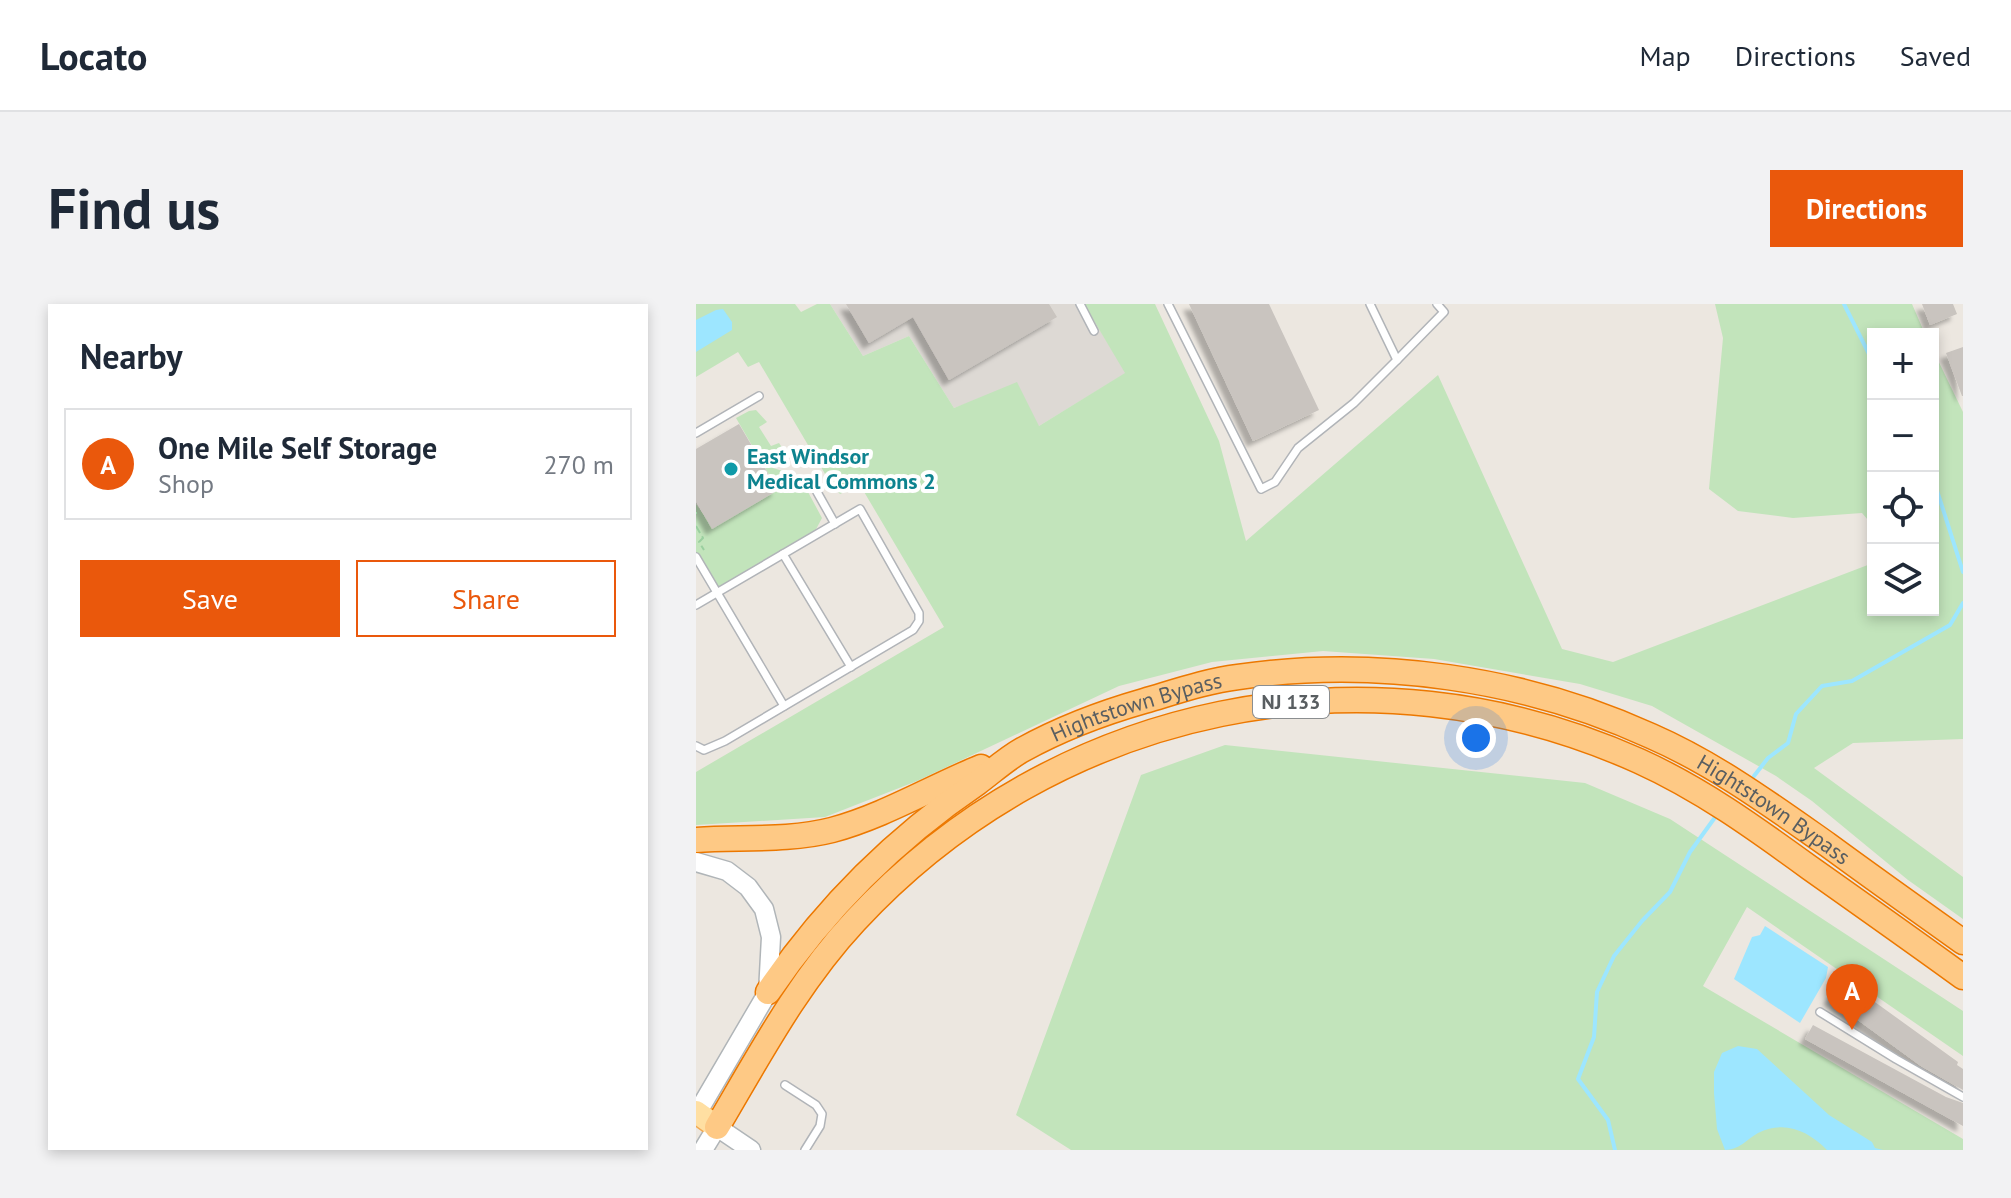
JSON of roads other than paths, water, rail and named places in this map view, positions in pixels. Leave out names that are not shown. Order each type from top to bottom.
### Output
[{"type":"highway","name":"Hightstown Bypass","points":[[768,992],[818,923],[885,853],[1020,751],[1119,708],[1234,677],[1283,671],[1371,671],[1445,676],[1493,684],[1605,716],[1698,759],[1763,799],[1963,942]]},
{"type":"highway","name":"Hightstown Bypass","points":[[701,1117],[823,960],[884,891],[949,836],[1011,794],[1052,772],[1128,739],[1207,716],[1288,703],[1382,699],[1429,703],[1522,720],[1606,747],[1673,778],[1737,815],[1963,977]]},
{"type":"highway","points":[[696,840],[810,834],[852,824],[1020,751]]},
{"type":"main road","points":[[696,862],[727,871],[738,878],[764,909],[771,937],[768,992]]},
{"type":"main road","name":"Hightstown Bypass","points":[[701,1117],[768,992]]},
{"type":"main road","points":[[701,1117],[703,1150]]},
{"type":"main road","points":[[701,1117],[751,1150]]},
{"type":"lane","points":[[1080,304],[1094,331]]},
{"type":"lane","points":[[1168,304],[1261,489],[1275,482],[1298,448],[1343,413],[1444,312],[1437,304]]},
{"type":"lane","points":[[1370,304],[1397,360]]},
{"type":"lane","points":[[696,433],[759,396]]},
{"type":"lane","points":[[817,492],[835,524]]},
{"type":"lane","points":[[696,605],[860,509],[919,613],[919,621],[913,630],[851,667],[713,748],[704,750],[696,746]]},
{"type":"lane","points":[[783,554],[851,667]]},
{"type":"lane","points":[[696,557],[784,706]]},
{"type":"lane","points":[[1820,1012],[1963,1097]]},
{"type":"lane","points":[[785,1085],[816,1105],[822,1114],[820,1126],[805,1150]]},
{"type":"water","points":[[723,309],[732,322],[732,330],[696,352],[696,320]]},
{"type":"water","points":[[1765,926],[1828,967],[1826,978],[1800,1023],[1734,979],[1752,937],[1760,935]]},
{"type":"water","points":[[1738,1046],[1757,1049],[1829,1115],[1872,1142],[1875,1148],[1883,1150],[1827,1150],[1804,1133],[1778,1128],[1758,1133],[1725,1150],[1717,1129],[1714,1072],[1722,1053]]},
{"type":"waterway","points":[[1844,304],[1867,350]]},
{"type":"waterway","points":[[1939,497],[1963,572]]},
{"type":"waterway","points":[[1754,776],[1768,758],[1788,743],[1796,714],[1822,686],[1852,681],[1950,625],[1963,603]]},
{"type":"waterway","points":[[1615,1150],[1608,1120],[1578,1079],[1594,1037],[1597,992],[1614,956],[1670,892],[1690,852],[1716,816]]},
{"type":"place","name":"East Windsor Medical Commons 2","points":[[731,469]]},
{"type":"place","name":"One Mile Self Storage","points":[[1852,1030]]}]
